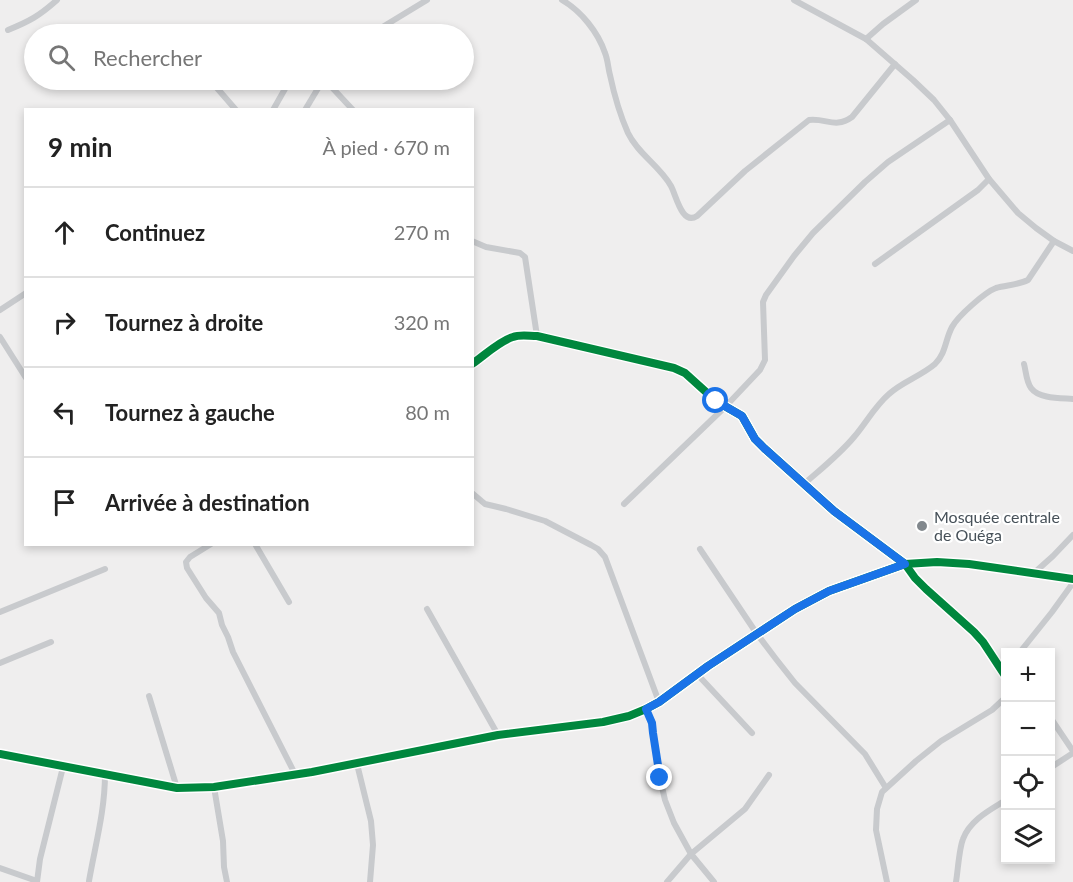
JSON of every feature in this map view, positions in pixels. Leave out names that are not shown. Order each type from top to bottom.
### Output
[{"type":"street","points":[[8,30],[36,17],[57,0]]},
{"type":"street","points":[[387,24],[427,0]]},
{"type":"street","points":[[562,0],[592,28],[604,51],[623,122],[629,136],[638,149],[665,177],[683,213],[689,219],[697,216],[745,171],[809,120],[839,124],[846,122],[895,64]]},
{"type":"street","points":[[794,0],[866,39],[895,64],[934,100],[989,179],[1018,213],[1054,241],[1073,251]]},
{"type":"street","points":[[866,39],[916,0]]},
{"type":"street","points":[[219,90],[234,108]]},
{"type":"street","points":[[274,108],[284,90]]},
{"type":"street","points":[[306,108],[318,90]]},
{"type":"street","points":[[334,90],[351,108]]},
{"type":"street","points":[[624,504],[760,370],[765,360],[763,302],[766,294],[813,233],[873,174],[950,120]]},
{"type":"street","points":[[874,264],[978,190],[989,179]]},
{"type":"street","points":[[804,484],[846,447],[890,393],[934,365],[941,357],[952,327],[979,299],[998,288],[1028,280],[1054,241]]},
{"type":"street","points":[[474,242],[486,247],[520,253],[525,257],[537,336]]},
{"type":"street","points":[[0,310],[24,293]]},
{"type":"street","points":[[474,363],[504,341],[523,335],[537,336],[674,368],[685,373],[716,401],[742,416],[760,444],[834,511],[905,564],[926,589],[974,632],[1001,667]]},
{"type":"street","points":[[0,336],[24,375]]},
{"type":"street","points":[[1024,364],[1028,382],[1035,392],[1041,395],[1073,399]]},
{"type":"street","points":[[474,495],[485,504],[545,521],[598,549],[605,557],[659,702]]},
{"type":"street","points":[[1034,573],[1073,535]]},
{"type":"street","points":[[208,546],[190,557],[186,562],[187,568],[206,598],[219,613],[233,652],[295,774]]},
{"type":"street","points":[[256,546],[289,602]]},
{"type":"street","points":[[700,549],[757,634],[795,683],[865,754],[886,788]]},
{"type":"street","points":[[0,754],[177,788],[214,788],[357,764],[498,735],[603,722],[629,716],[659,702],[795,609],[829,591],[905,564],[948,562],[969,564],[1073,581],[1023,648]]},
{"type":"street","points":[[0,612],[105,568]]},
{"type":"street","points":[[427,609],[498,735]]},
{"type":"street","points":[[0,663],[51,642]]},
{"type":"street","points":[[697,674],[752,734]]},
{"type":"street","points":[[149,696],[177,788]]},
{"type":"street","points":[[887,882],[876,830],[879,799],[886,788],[916,761],[941,741],[992,710],[1001,701]]},
{"type":"street","points":[[646,709],[652,723],[665,800],[674,823],[691,854],[714,882]]},
{"type":"street","points":[[1055,725],[1073,752],[1055,765]]},
{"type":"street","points":[[357,764],[371,821],[373,845],[370,882]]},
{"type":"street","points":[[0,868],[38,881],[40,860],[63,767]]},
{"type":"street","points":[[88,881],[102,812],[105,774]]},
{"type":"street","points":[[667,882],[691,854],[745,808],[769,775]]},
{"type":"street","points":[[214,788],[227,882]]},
{"type":"street","points":[[956,882],[961,844],[966,832],[973,823],[1001,803]]},
{"type":"cycle path","points":[[474,363],[502,342],[525,335],[674,368],[685,373],[716,401],[742,416],[755,439],[834,511],[905,564],[926,589],[974,632],[1001,669]]},
{"type":"cycle path","points":[[0,754],[177,788],[214,787],[312,772],[498,735],[603,722],[629,716],[659,702],[708,666],[795,609],[829,591],[905,564],[937,562],[969,564],[1073,579]]},
{"type":"place","name":"Mosquée centrale de Ouéga","points":[[922,526]]},
{"type":"route","points":[[660,778],[652,723],[646,709],[795,609],[829,591],[905,564],[834,511],[755,439],[742,416],[716,401]]}]
